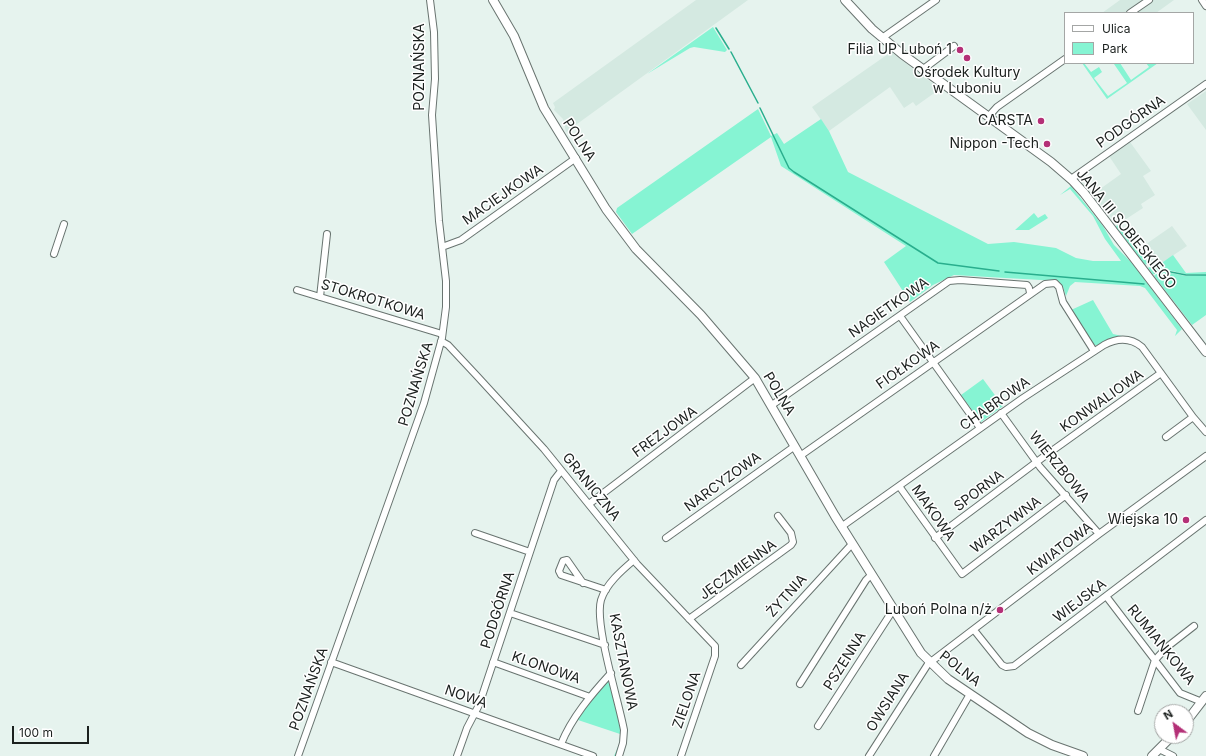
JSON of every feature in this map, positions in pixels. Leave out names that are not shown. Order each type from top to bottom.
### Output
[{"type":"street","name":"POZNAŃSKA","points":[[298,756],[424,403],[441,341],[446,292],[432,115],[435,79],[434,32],[430,0]]},
{"type":"street","name":"POLNA","points":[[493,0],[514,36],[542,105],[604,205],[632,244],[701,315],[755,378],[772,405],[841,527],[893,610],[930,663],[948,679],[1037,738],[1056,747],[1083,756]]},
{"type":"street","points":[[882,38],[936,0]]},
{"type":"street","points":[[1131,12],[1149,0]]},
{"type":"street","points":[[1202,0],[1206,6]]},
{"type":"street","name":"JANA III SOBIESKIEGO","points":[[848,1],[882,38],[922,70],[1071,179],[1099,212],[1206,352]]},
{"type":"street","points":[[922,70],[954,46]]},
{"type":"street","points":[[988,117],[1000,105],[1064,60]]},
{"type":"street","name":"PODGÓRNA","points":[[1071,179],[1206,84]]},
{"type":"street","name":"MACIEJKOWA","points":[[442,247],[461,240],[576,158]]},
{"type":"street","points":[[54,254],[64,224]]},
{"type":"street","points":[[320,297],[327,234]]},
{"type":"street","name":"NAGIETKOWA","points":[[772,405],[942,285],[954,280],[1027,285],[1030,288],[1030,293]]},
{"type":"street","name":"FIOŁKOWA","points":[[800,456],[1030,293],[1045,284],[1055,283],[1059,287],[1063,302],[1094,351]]},
{"type":"street","name":"STOKROTKOWA","points":[[297,290],[442,334]]},
{"type":"street","points":[[900,316],[980,428]]},
{"type":"street","name":"CHABROWA","points":[[841,527],[1001,413],[1094,351],[1117,340],[1131,340],[1142,347],[1206,432]]},
{"type":"street","name":"GRANICZNA","points":[[441,341],[448,345],[477,376],[561,470],[634,560],[713,643],[716,652]]},
{"type":"street","name":"KONWALIOWA","points":[[1037,462],[1161,373]]},
{"type":"street","name":"FREZJOWA","points":[[589,504],[755,378]]},
{"type":"street","name":"WIERZBOWA","points":[[1001,413],[1037,462],[1099,534]]},
{"type":"street","points":[[1166,437],[1194,416]]},
{"type":"street","name":"NARCYZOWA","points":[[666,538],[794,446]]},
{"type":"street","name":"KWIATOWA","points":[[930,663],[1099,534],[1206,456]]},
{"type":"street","name":"SPORNA","points":[[936,538],[1037,462]]},
{"type":"street","name":"PODGÓRNA","points":[[457,756],[467,728],[476,713],[554,480],[561,470]]},
{"type":"street","name":"MAKOWA","points":[[899,486],[962,574]]},
{"type":"street","name":"WARZYWNA","points":[[962,574],[1066,496]]},
{"type":"street","name":"JĘCZMIENNA","points":[[689,619],[791,545],[793,538],[778,516]]},
{"type":"street","name":"WIEJSKA","points":[[974,630],[1000,663],[1009,667],[1014,666],[1206,520]]},
{"type":"street","points":[[475,533],[530,552]]},
{"type":"street","name":"ŻYTNIA","points":[[741,665],[852,544]]},
{"type":"street","name":"KASZTANOWA","points":[[619,756],[623,743],[624,730],[605,644],[600,611],[601,602],[606,590],[634,560]]},
{"type":"street","points":[[800,684],[866,580],[871,575]]},
{"type":"street","points":[[583,582],[606,590]]},
{"type":"street","name":"RUMIANKOWA","points":[[1106,596],[1180,693],[1204,699]]},
{"type":"street","name":"PSZENNA","points":[[818,726],[893,610]]},
{"type":"street","points":[[510,613],[605,644]]},
{"type":"street","points":[[1138,711],[1155,660],[1167,647],[1194,626]]},
{"type":"street","name":"ZIELONA","points":[[681,756],[716,652]]},
{"type":"street","name":"NOWA","points":[[331,662],[593,756]]},
{"type":"street","name":"KLONOWA","points":[[493,662],[590,697]]},
{"type":"street","name":"OWSIANA","points":[[869,756],[918,676],[930,663]]},
{"type":"street","points":[[561,744],[568,727],[590,697],[611,673]]},
{"type":"street","points":[[934,756],[970,694]]},
{"type":"street","points":[[1194,712],[1204,699]]},
{"type":"street","points":[[1152,756],[1163,744]]},
{"type":"street","points":[[1159,748],[1173,756]]},
{"type":"shaded area","points":[[696,0],[748,0],[566,132],[563,119],[554,110],[555,107],[553,103]]},
{"type":"shaded area","points":[[1120,0],[1174,0],[1157,12],[1103,12]]},
{"type":"shaded area","points":[[891,52],[940,89],[916,106],[913,102],[904,108],[890,87],[829,131],[812,107]]},
{"type":"shaded area","points":[[1206,91],[1206,130],[1187,104]]},
{"type":"shaded area","points":[[1130,142],[1151,171],[1143,176],[1155,195],[1141,204],[1143,208],[1117,225],[1093,194],[1121,174],[1109,156]]},
{"type":"shaded area","points":[[1172,226],[1187,246],[1153,269],[1139,249]]},
{"type":"green space","points":[[713,27],[727,50],[725,52],[694,47],[690,48],[647,74]]},
{"type":"green space","points":[[1083,64],[1085,64],[1091,72],[1099,67],[1102,72],[1094,78],[1108,96],[1127,83],[1114,64],[1121,64],[1131,80],[1149,67],[1147,64],[1157,64],[1107,99]]},
{"type":"green space","points":[[758,109],[771,136],[777,133],[784,144],[821,119],[829,131],[848,172],[988,244],[1014,242],[1056,248],[1076,258],[1093,261],[1121,261],[1105,239],[1093,216],[1070,189],[1060,195],[1071,186],[1103,226],[1114,245],[1132,263],[1182,329],[1175,336],[1177,330],[1145,288],[1140,286],[1075,282],[1070,286],[1066,296],[1063,287],[1058,281],[954,275],[933,285],[910,302],[884,262],[906,246],[781,166],[771,137],[632,234],[616,212],[617,208]]},
{"type":"green space","points":[[1034,213],[1038,218],[1045,214],[1048,218],[1029,230],[1015,230]]},
{"type":"green space","points":[[1117,225],[1148,263],[1145,265],[1116,227]]},
{"type":"green space","points":[[1173,255],[1186,273],[1206,272],[1206,274],[1186,274],[1169,270],[1160,270],[1153,275],[1148,268],[1151,266],[1153,269]]},
{"type":"green space","points":[[1158,272],[1186,276],[1206,275],[1206,315],[1192,325],[1154,276]]},
{"type":"green space","points":[[1093,300],[1113,334],[1122,336],[1100,345],[1093,345],[1071,310]]},
{"type":"green space","points":[[983,379],[1003,406],[981,422],[961,395]]},
{"type":"green space","points":[[607,681],[609,681],[619,718],[620,734],[578,720],[572,726]]},
{"type":"green space","points":[[619,744],[616,756],[614,756]]},
{"type":"waterway","points":[[716,28],[729,49]]},
{"type":"waterway","points":[[731,52],[758,103]]},
{"type":"waterway","points":[[760,108],[789,168],[794,172],[938,263],[999,271]]},
{"type":"waterway","points":[[1155,273],[1166,271],[1186,275],[1206,275]]},
{"type":"waterway","points":[[1005,272],[1144,284]]},
{"type":"place","name":"Filia UP Luboń 1","points":[[960,50]]},
{"type":"place","name":"Ośrodek Kultury w Luboniu","points":[[967,58]]},
{"type":"place","name":"CARSTA","points":[[1041,121]]},
{"type":"place","name":"Nippon -Tech","points":[[1047,144]]},
{"type":"place","name":"Wiejska 10","points":[[1186,520]]},
{"type":"place","name":"Luboń Polna n/ż","points":[[1000,610]]}]
